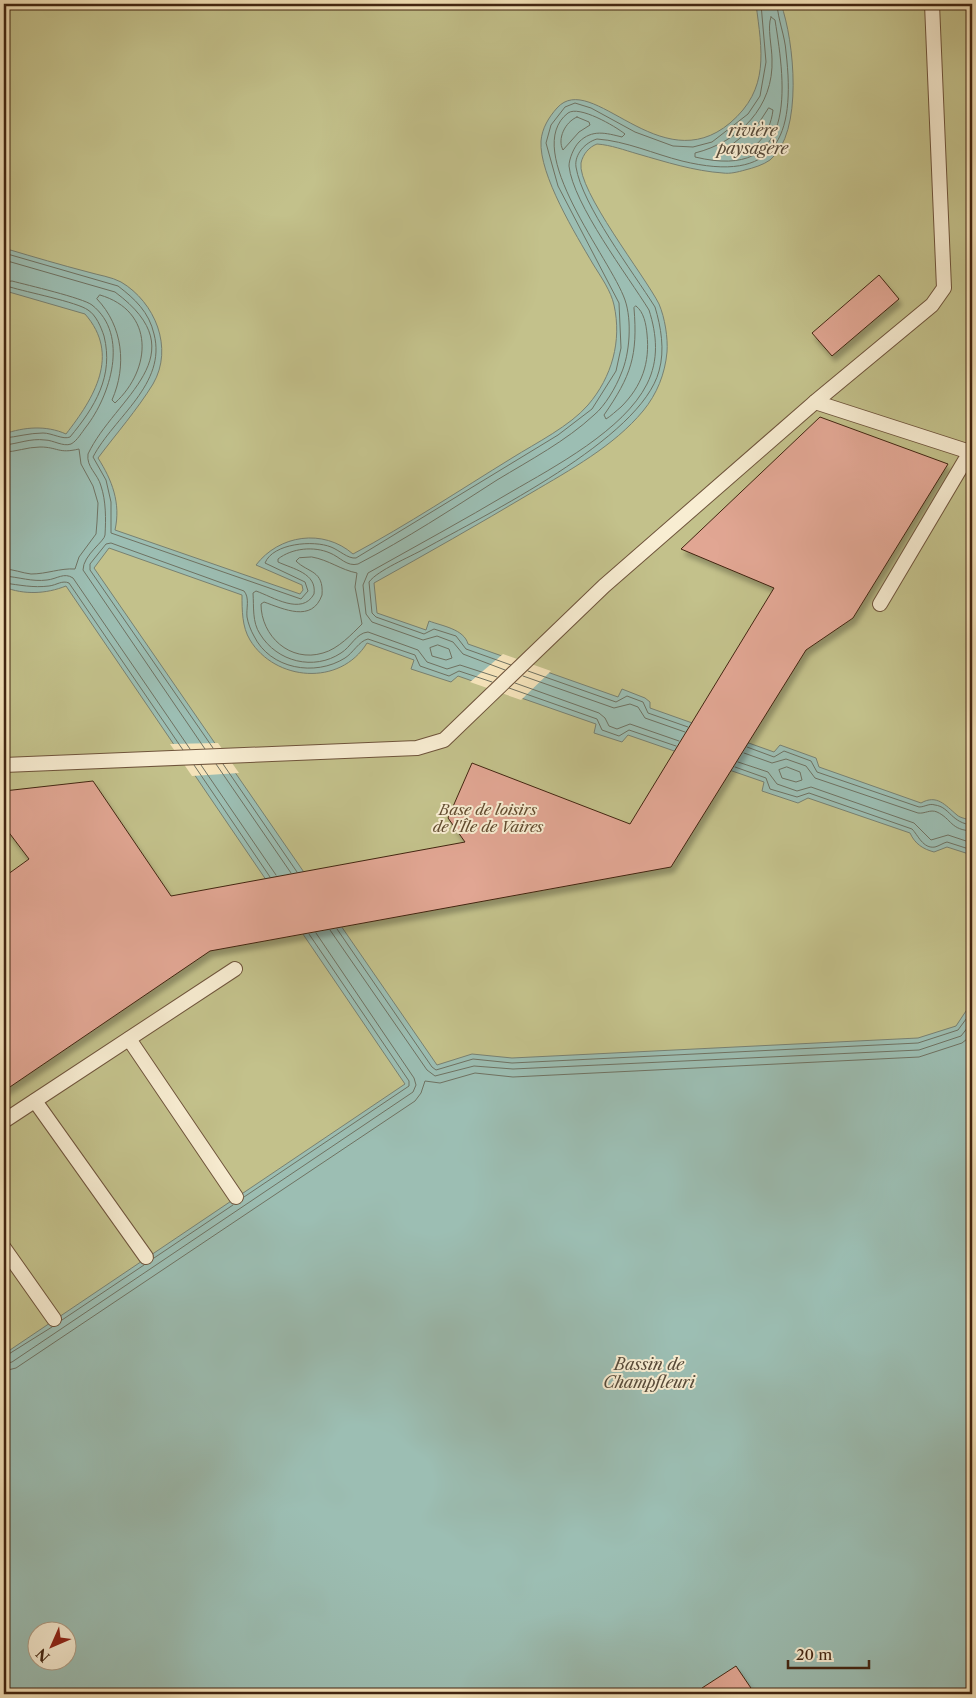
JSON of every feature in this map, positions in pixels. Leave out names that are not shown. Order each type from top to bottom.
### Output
[{"type":"lane","points":[[4,766],[417,748],[444,740],[604,586],[815,402],[932,305],[944,288],[932,4]]},
{"type":"lane","points":[[815,402],[970,452],[880,604]]},
{"type":"lane","points":[[4,1121],[235,969]]},
{"type":"lane","points":[[129,1039],[236,1197]]},
{"type":"lane","points":[[35,1101],[146,1257]]},
{"type":"lane","points":[[4,1248],[54,1320]]},
{"type":"green space","name":"Base de loisirs de l'Île de Vaires","points":[[4,4],[972,4],[972,1694],[4,1694]]},
{"type":"water","name":"Bassin de Champfleuri","points":[[756,4],[781,4],[790,40],[793,85],[792,108],[788,129],[781,147],[770,160],[761,165],[734,173],[712,172],[597,144],[587,151],[581,163],[583,176],[600,212],[659,304],[663,315],[667,341],[666,360],[660,383],[652,398],[631,424],[591,456],[492,516],[374,583],[377,613],[426,630],[429,621],[457,631],[466,639],[468,644],[618,697],[622,689],[645,698],[650,702],[650,708],[774,752],[780,745],[816,758],[819,767],[921,803],[932,800],[941,802],[958,816],[972,821],[972,855],[947,847],[934,852],[930,851],[917,843],[910,833],[808,798],[798,803],[762,791],[764,782],[628,735],[622,742],[594,733],[596,724],[458,676],[451,682],[411,669],[414,660],[367,643],[355,657],[341,667],[325,672],[291,671],[275,664],[261,654],[250,640],[244,624],[242,595],[109,548],[94,568],[437,1065],[472,1054],[512,1058],[918,1038],[956,1026],[972,1002],[972,1694],[4,1694],[4,1354],[405,1084],[66,586],[51,591],[35,592],[12,590],[4,587],[4,434],[19,430],[43,428],[66,434],[94,391],[100,376],[102,360],[101,345],[96,329],[85,314],[9,292],[4,295],[4,244],[7,249],[121,282],[143,301],[158,327],[162,356],[153,384],[98,458],[114,492],[117,510],[115,530],[300,594],[303,590],[302,585],[256,565],[277,547],[289,541],[302,538],[328,541],[341,546],[353,554],[552,434],[581,413],[603,383],[609,371],[616,345],[617,332],[614,305],[608,289],[560,204],[546,170],[541,141],[544,127],[557,108],[572,100],[589,102],[654,134],[678,140],[704,138],[730,123],[743,110],[752,97],[760,68],[760,38]]},
{"type":"pier","points":[[503,654],[551,671],[521,700],[470,682]]},
{"type":"pier","points":[[218,743],[239,773],[192,776],[170,744]]},
{"type":"building","points":[[879,275],[899,299],[832,356],[812,333]]},
{"type":"building","points":[[820,417],[948,464],[853,618],[806,650],[671,867],[210,951],[4,1091],[4,877],[29,859],[4,826],[4,791],[93,781],[171,896],[465,842],[448,818],[472,763],[630,824],[774,588],[681,549]]},
{"type":"building","points":[[736,1666],[755,1694],[706,1694],[702,1688]]},
{"type":"water label","name":"rivière paysagère","points":[[753,139]]}]
